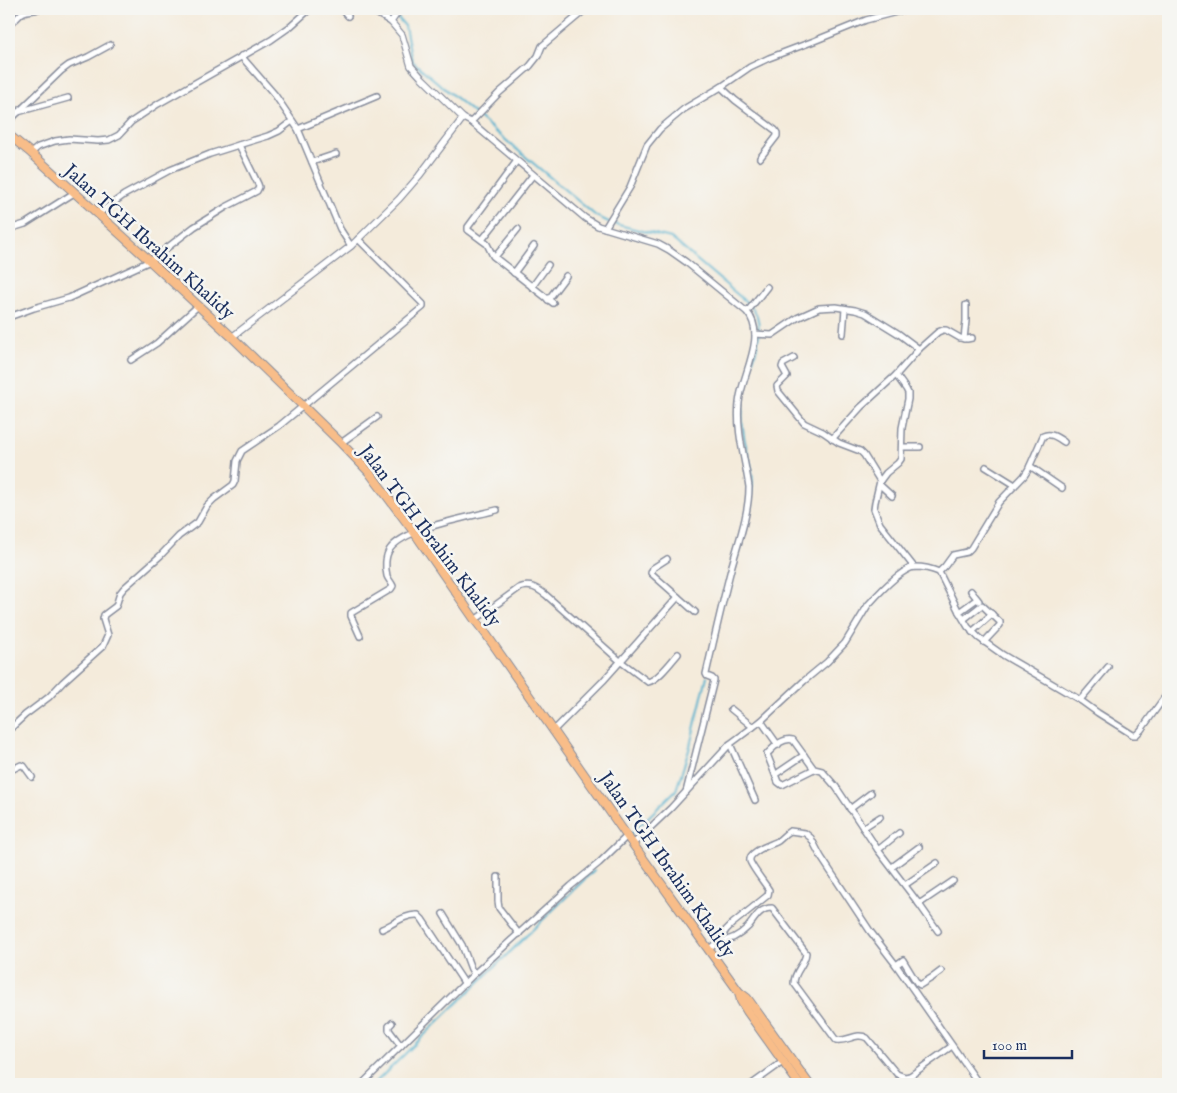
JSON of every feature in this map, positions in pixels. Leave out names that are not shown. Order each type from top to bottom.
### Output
[{"type":"main road","name":"Jalan TGH Ibrahim Khalidy","points":[[9,135],[232,337],[304,406],[368,472],[414,532],[708,950],[739,992],[750,1002],[809,1084]]},
{"type":"main road","name":"Jalan TGH Ibrahim Khalidy","points":[[739,992],[741,1001],[747,1011],[800,1084]]},
{"type":"street","points":[[9,22],[24,12],[38,9]]},
{"type":"street","points":[[30,153],[49,142],[68,139],[98,141],[114,138],[131,122],[158,104],[280,35],[310,9]]},
{"type":"street","points":[[342,9],[348,16]]},
{"type":"street","points":[[370,9],[392,21],[402,35],[412,66],[421,77],[463,118],[472,121],[516,162],[584,218],[598,226],[608,224],[658,244],[750,308]]},
{"type":"street","points":[[472,121],[499,93],[530,66],[538,56],[542,46],[586,9]]},
{"type":"street","points":[[608,224],[630,187],[648,145],[684,109],[750,67],[769,58],[866,20],[908,9]]},
{"type":"street","points":[[392,21],[398,11]]},
{"type":"street","points":[[9,121],[61,70],[110,45]]},
{"type":"street","points":[[241,56],[275,95],[298,129],[340,229],[351,246]]},
{"type":"street","points":[[720,87],[777,133],[760,158]]},
{"type":"street","points":[[298,129],[377,96]]},
{"type":"street","points":[[18,112],[68,98]]},
{"type":"street","points":[[232,337],[351,246],[398,200],[419,176],[463,118]]},
{"type":"street","points":[[98,214],[124,195],[170,170],[268,136],[279,131],[292,121]]},
{"type":"street","points":[[9,317],[69,298],[150,261],[194,227],[258,190],[258,184],[239,145]]},
{"type":"street","points":[[312,162],[336,154]]},
{"type":"street","points":[[516,162],[468,227],[469,231],[488,246],[491,254],[550,302],[566,276]]},
{"type":"street","points":[[482,240],[533,175]]},
{"type":"street","points":[[9,229],[25,224],[74,193]]},
{"type":"street","points":[[495,257],[518,229]]},
{"type":"street","points":[[9,730],[49,697],[103,646],[108,635],[103,619],[104,614],[116,606],[120,593],[124,588],[179,536],[198,522],[207,506],[214,499],[233,485],[237,461],[242,451],[280,426],[424,306],[358,239]]},
{"type":"street","points":[[514,273],[534,246]]},
{"type":"street","points":[[532,287],[548,264]]},
{"type":"street","points":[[686,792],[713,682],[706,674],[749,496],[738,413],[740,394],[757,334],[750,308],[767,287]]},
{"type":"street","points":[[964,339],[966,305]]},
{"type":"street","points":[[131,360],[157,343],[198,306]]},
{"type":"street","points":[[757,334],[772,335],[797,318],[819,308],[828,307],[855,310],[870,316],[919,349]]},
{"type":"street","points":[[844,334],[845,309]]},
{"type":"street","points":[[832,439],[861,407],[938,332],[943,330],[964,339],[972,338]]},
{"type":"street","points":[[794,358],[783,364],[782,367],[787,376],[778,385],[777,389],[804,423],[864,455],[880,483],[892,496]]},
{"type":"street","points":[[896,375],[908,393],[902,428],[902,455],[900,461],[889,470],[880,483],[874,506],[875,512],[877,518],[896,545],[914,567],[939,572]]},
{"type":"street","points":[[341,443],[377,417]]},
{"type":"street","points":[[939,572],[953,555],[969,551],[999,502],[1024,476],[1043,437],[1045,435],[1053,436],[1064,442]]},
{"type":"street","points":[[902,447],[920,447]]},
{"type":"street","points":[[1030,466],[1062,488]]},
{"type":"street","points":[[986,467],[1015,485]]},
{"type":"street","points":[[360,636],[351,613],[391,589],[392,586],[386,574],[386,561],[389,551],[395,544],[414,532],[427,527],[497,510]]},
{"type":"street","points":[[667,559],[653,568],[651,573],[695,612]]},
{"type":"street","points":[[362,1084],[474,974],[571,886],[671,808],[730,744],[761,721],[827,662],[853,631],[868,605],[896,578],[914,567]]},
{"type":"street","points":[[939,572],[959,612],[972,632],[1010,660],[1080,700],[1098,714],[1135,736],[1142,730],[1164,698]]},
{"type":"street","points":[[475,620],[519,588],[531,586],[538,588],[620,662],[644,680],[649,682],[660,674],[678,654]]},
{"type":"street","points":[[972,591],[982,605],[1000,622],[1000,625],[984,642]]},
{"type":"street","points":[[553,731],[620,662],[678,598]]},
{"type":"street","points":[[959,612],[977,599]]},
{"type":"street","points":[[964,619],[982,605]]},
{"type":"street","points":[[972,632],[992,614]]},
{"type":"street","points":[[1080,700],[1108,666]]},
{"type":"street","points":[[731,709],[753,727]]},
{"type":"street","points":[[761,721],[778,745]]},
{"type":"street","points":[[814,770],[796,743],[791,739],[783,741],[767,754],[780,784],[784,785],[814,770],[818,770],[826,775],[878,850],[938,930]]},
{"type":"street","points":[[730,744],[755,800]]},
{"type":"street","points":[[776,774],[804,755]]},
{"type":"street","points":[[9,771],[21,765],[24,766],[32,777]]},
{"type":"street","points":[[850,809],[872,793]]},
{"type":"street","points":[[863,828],[880,817]]},
{"type":"street","points":[[708,950],[719,941],[728,928],[769,893],[769,890],[751,863],[751,855],[780,840],[790,831],[805,833],[809,836],[865,923],[979,1084]]},
{"type":"street","points":[[878,850],[899,833]]},
{"type":"street","points":[[892,867],[919,847]]},
{"type":"street","points":[[905,885],[937,863]]},
{"type":"street","points":[[498,877],[499,908],[519,934]]},
{"type":"street","points":[[919,904],[953,880]]},
{"type":"street","points":[[719,941],[732,939],[747,928],[762,911],[774,908],[806,953],[805,960],[794,976],[794,983],[836,1040],[841,1041],[859,1036],[867,1038],[897,1074],[905,1077],[910,1076],[952,1046]]},
{"type":"street","points":[[382,929],[414,914],[418,915],[465,984]]},
{"type":"street","points":[[444,914],[462,945],[474,974]]},
{"type":"street","points":[[896,965],[903,960],[920,985],[941,971]]},
{"type":"street","points":[[392,1023],[389,1026],[389,1030],[402,1046]]},
{"type":"street","points":[[752,1084],[784,1061]]},
{"type":"street","points":[[910,1076],[911,1084]]},
{"type":"waterway","points":[[385,9],[394,14]]},
{"type":"waterway","points":[[397,17],[405,26],[412,61],[596,216],[611,223],[671,238],[751,306],[757,316],[759,327],[758,344],[753,360]]},
{"type":"waterway","points":[[744,391],[742,426],[753,479],[751,494]]},
{"type":"waterway","points":[[630,835],[676,790],[689,750],[707,676]]},
{"type":"waterway","points":[[374,1084],[594,870]]}]
